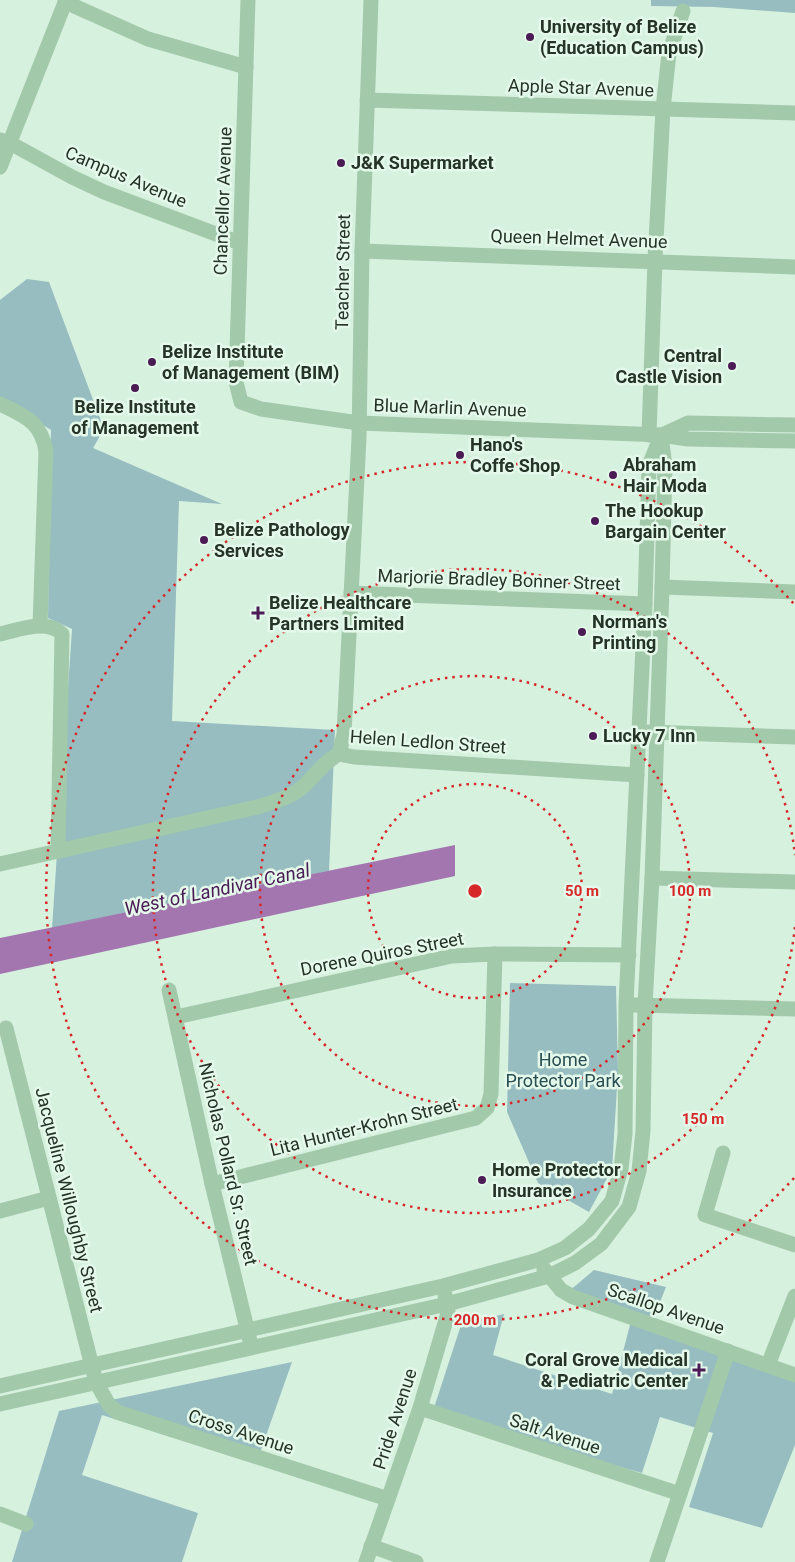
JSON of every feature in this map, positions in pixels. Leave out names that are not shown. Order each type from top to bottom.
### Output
[{"type":"street","name":"Chancellor Avenue","points":[[240,402],[236,382],[248,0]]},
{"type":"street","name":"Teacher Street","points":[[338,754],[344,734],[352,594],[359,423],[366,100],[371,0]]},
{"type":"street","points":[[0,167],[5,142],[66,1],[148,39],[246,67]]},
{"type":"street","points":[[0,1386],[443,1286],[538,1260],[565,1248],[589,1229],[612,1201],[621,1168],[625,1134],[628,955],[645,604],[649,466],[655,435],[655,260],[663,109],[669,54],[683,11]]},
{"type":"street","name":"Apple Star Avenue","points":[[366,100],[795,113]]},
{"type":"street","name":"Campus Avenue","points":[[5,142],[104,192],[240,243]]},
{"type":"street","name":"Queen Helmet Avenue","points":[[362,251],[795,266]]},
{"type":"street","name":"Blue Marlin Avenue","points":[[240,402],[261,409],[359,423],[655,435],[688,439],[795,441]]},
{"type":"street","points":[[0,404],[30,420],[40,431],[46,450],[40,626]]},
{"type":"street","name":"Blue Marlin Avenue","points":[[655,435],[688,423],[795,424]]},
{"type":"street","points":[[0,1404],[447,1304],[549,1276],[576,1263],[601,1244],[629,1207],[639,1171],[643,1132],[645,1005],[652,878],[662,587],[665,466],[655,435]]},
{"type":"street","points":[[662,587],[795,592]]},
{"type":"street","name":"Marjorie Bradley Bonner Street","points":[[352,594],[645,604]]},
{"type":"street","points":[[0,634],[40,626],[52,626],[62,634],[58,851]]},
{"type":"street","points":[[639,732],[795,737]]},
{"type":"street","name":"Helen Ledlon Street","points":[[0,864],[275,802],[302,787],[325,763],[338,754],[354,757],[637,775]]},
{"type":"street","points":[[652,878],[795,882]]},
{"type":"street","name":"Dorene Quiros Street","points":[[176,1017],[430,959],[495,954],[628,955]]},
{"type":"street","name":"Lita Hunter-Krohn Street","points":[[212,1184],[476,1118],[486,1108],[491,1094],[495,954]]},
{"type":"street","name":"Nicholas Pollard Sr. Street","points":[[169,990],[212,1184],[252,1347]]},
{"type":"street","points":[[626,1004],[795,1009]]},
{"type":"street","name":"Jacqueline Willoughby Street","points":[[6,1028],[6,1053],[49,1198],[96,1382]]},
{"type":"street","points":[[723,1153],[705,1215],[795,1245]]},
{"type":"street","points":[[0,1211],[49,1198]]},
{"type":"street","name":"Scallop Avenue","points":[[538,1260],[562,1290],[573,1297],[795,1375]]},
{"type":"street","name":"Pride Avenue","points":[[366,1562],[420,1408],[446,1320],[447,1304],[443,1286]]},
{"type":"street","points":[[768,1365],[795,1296]]},
{"type":"street","points":[[657,1562],[728,1351]]},
{"type":"street","name":"Cross Avenue","points":[[96,1382],[109,1405],[117,1412],[388,1499]]},
{"type":"street","name":"Salt Avenue","points":[[420,1408],[680,1494]]},
{"type":"street","points":[[0,1514],[26,1524]]},
{"type":"street","points":[[372,1546],[416,1562]]},
{"type":"green space","points":[[651,0],[795,0],[795,13],[714,7],[651,6]]},
{"type":"green space","points":[[27,279],[49,282],[104,429],[93,448],[222,504],[179,501],[172,721],[335,730],[329,871],[52,928],[72,629],[48,618],[51,430],[0,397],[0,300]]},
{"type":"green space","name":"Home Protector Park","points":[[510,983],[616,986],[618,1071],[612,1169],[589,1212],[538,1183],[507,1112]]},
{"type":"green space","points":[[594,1270],[666,1287],[650,1327],[795,1382],[795,1445],[762,1528],[689,1507],[713,1433],[660,1417],[642,1473],[432,1414],[461,1325],[504,1314],[493,1355],[612,1394],[631,1321],[557,1296],[574,1287]]},
{"type":"green space","points":[[292,1362],[256,1464],[102,1415],[82,1475],[198,1513],[182,1562],[12,1562],[59,1411]]},
{"type":"shaded area","points":[[455,845],[455,876],[0,974],[0,938]]},
{"type":"place","name":"University of Belize (Education Campus)","points":[[530,37]]},
{"type":"place","name":"J&K Supermarket","points":[[341,163]]},
{"type":"place","name":"Belize Institute of Management (BIM)","points":[[152,362]]},
{"type":"place","name":"Central Castle Vision","points":[[732,366]]},
{"type":"place","name":"Belize Institute of Management","points":[[135,388]]},
{"type":"place","name":"Hano's Coffe Shop","points":[[460,455]]},
{"type":"place","name":"Abraham Hair Moda","points":[[613,475]]},
{"type":"place","name":"The Hookup Bargain Center","points":[[595,521]]},
{"type":"place","name":"Belize Pathology Services","points":[[204,540]]},
{"type":"place","name":"Belize Healthcare Partners Limited","points":[[258,613]]},
{"type":"place","name":"Norman's Printing","points":[[582,632]]},
{"type":"place","name":"Lucky 7 Inn","points":[[593,736]]},
{"type":"place","name":"Home Protector Insurance","points":[[482,1180]]},
{"type":"place","name":"Coral Grove Medical & Pediatric Center","points":[[699,1370]]},
{"type":"water label","name":"West of Landivar Canal","points":[[217,889]]}]
